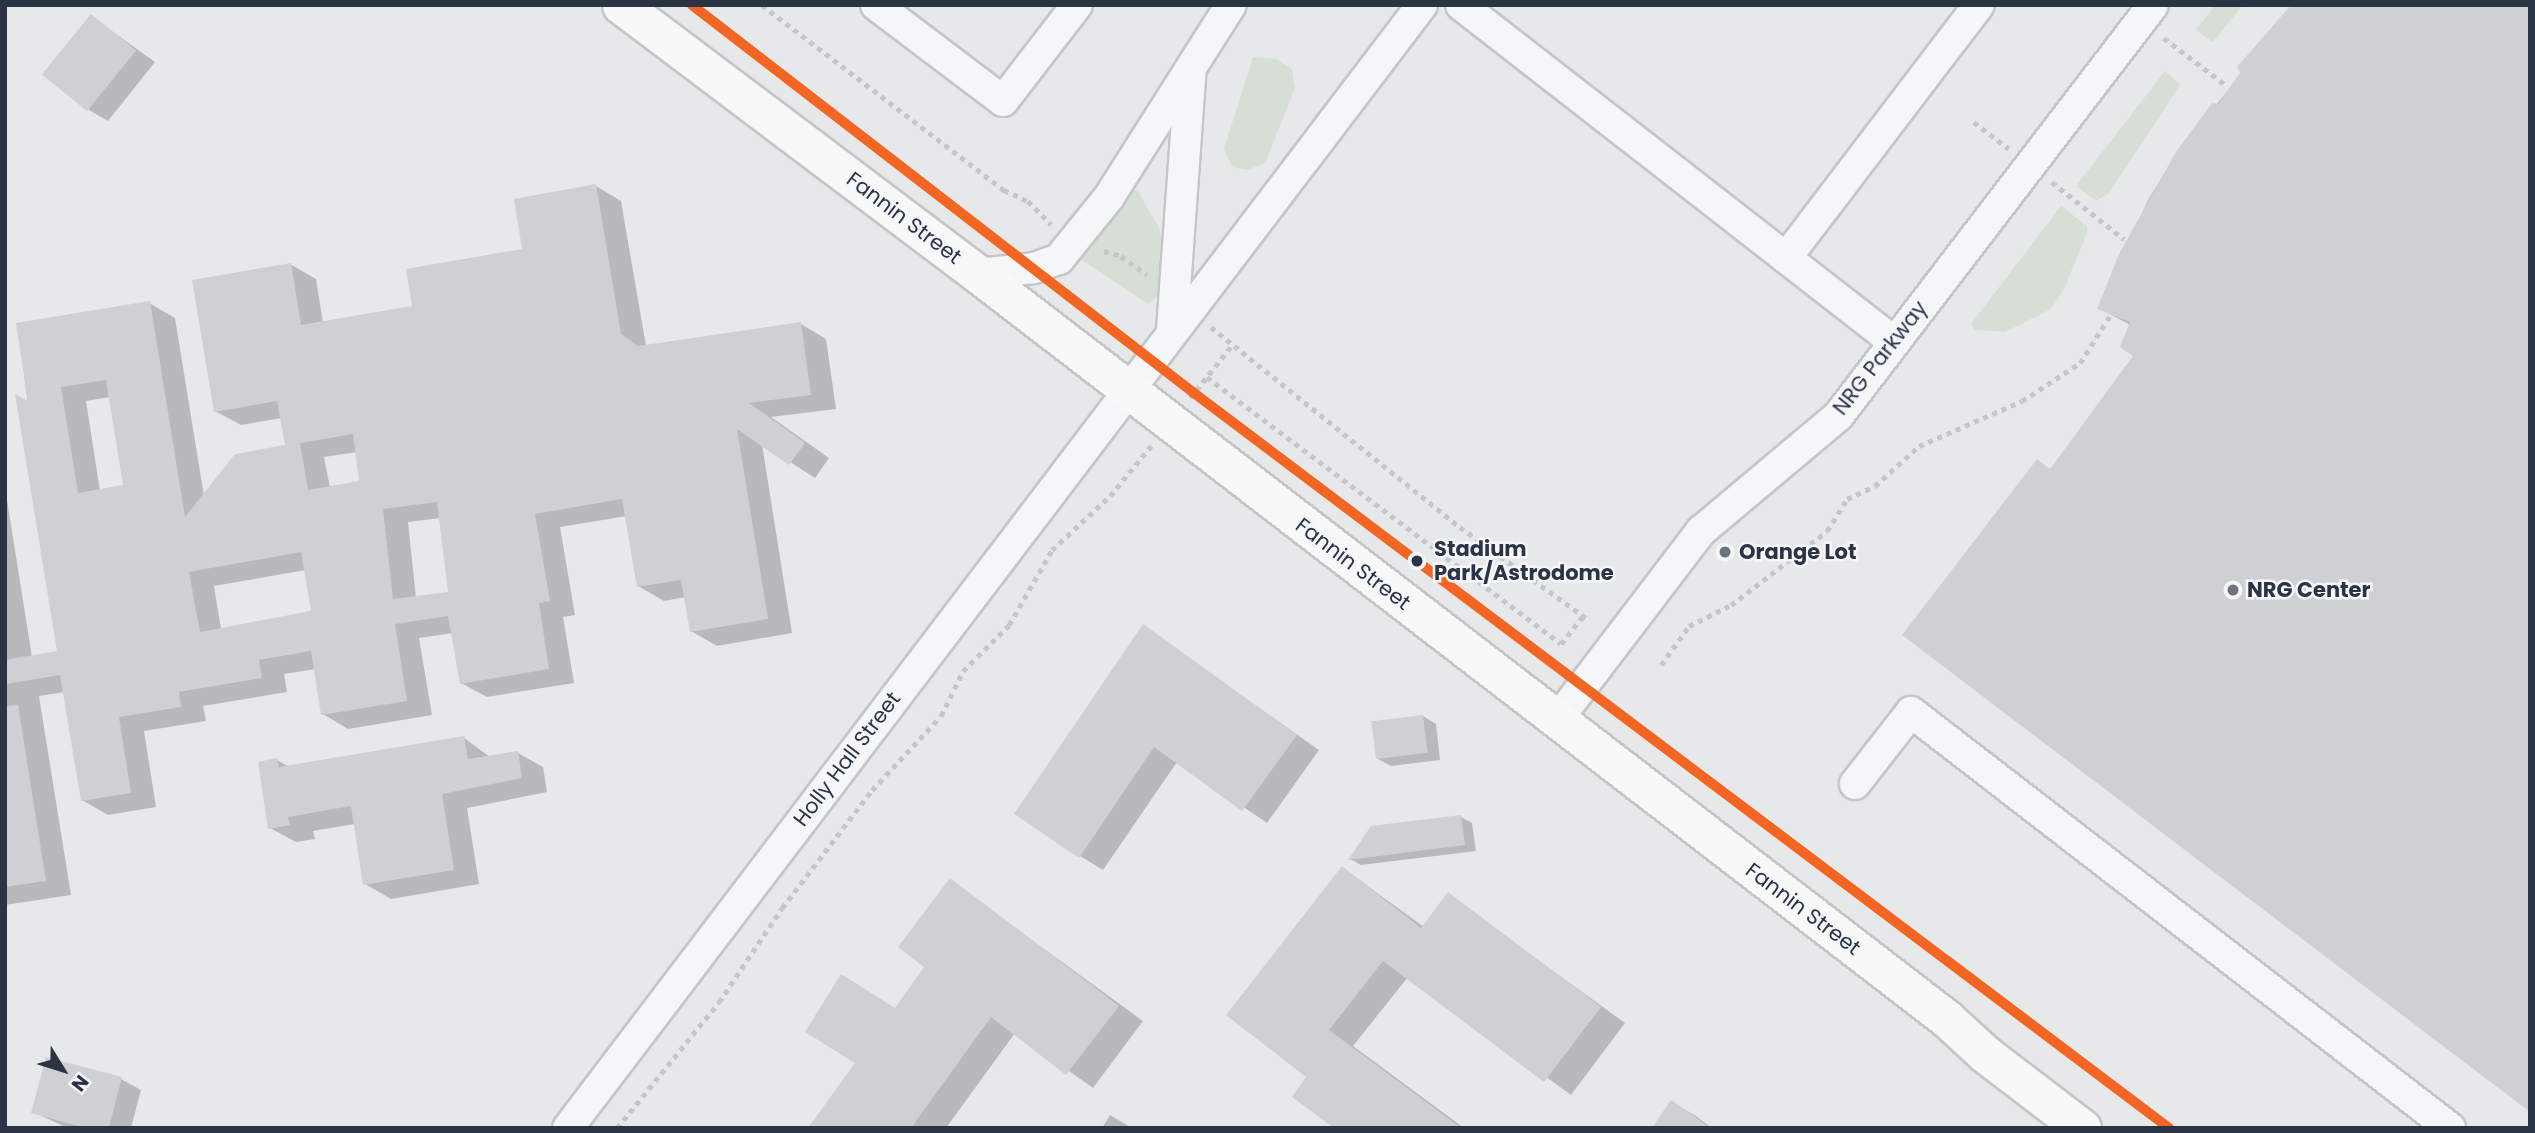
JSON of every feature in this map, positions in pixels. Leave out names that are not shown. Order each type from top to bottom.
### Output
[{"type":"main road","name":"Fannin Street","points":[[621,5],[978,274],[2082,1128]]},
{"type":"street","points":[[876,5],[1003,101],[1077,5]]},
{"type":"street","points":[[978,274],[1034,268],[1059,259],[1110,197],[1191,73],[1231,5]]},
{"type":"street","name":"Holly Hall Street","points":[[568,1128],[1128,391],[1171,330],[1422,5]]},
{"type":"street","points":[[1461,5],[1894,342]]},
{"type":"street","points":[[1786,258],[1979,5]]},
{"type":"street","name":"NRG Parkway","points":[[1557,720],[1701,531],[1839,415],[2147,13]]},
{"type":"street","points":[[1171,330],[1191,73]]},
{"type":"street","points":[[1855,785],[1911,712],[2450,1128]]},
{"type":"path","points":[[762,5],[1004,190],[1028,201],[1058,233]]},
{"type":"path","points":[[2147,13],[2227,86]]},
{"type":"path","points":[[1094,255],[1113,252],[1152,279]]},
{"type":"path","points":[[1661,665],[1689,626],[1731,606],[1827,531],[1847,499],[1875,486],[1919,446],[2022,401],[2080,363],[2110,314]]},
{"type":"path","points":[[1211,328],[1460,527],[1589,620]]},
{"type":"path","points":[[1207,377],[1561,644],[1583,617]]},
{"type":"path","points":[[617,1128],[719,1002],[782,908],[872,790],[941,716],[963,671],[1009,625],[1052,550],[1133,468]]},
{"type":"shaded area","points":[[2215,5],[2243,5],[2213,42],[2196,30]]},
{"type":"shaded area","points":[[1253,57],[1276,59],[1292,69],[1295,88],[1265,163],[1247,170],[1232,167],[1224,149]]},
{"type":"shaded area","points":[[2165,71],[2180,85],[2109,193],[2096,201],[2076,186]]},
{"type":"shaded area","points":[[1137,190],[1159,228],[1163,250],[1161,293],[1148,304],[1079,258],[1117,215],[1130,191]]},
{"type":"shaded area","points":[[2061,206],[2087,226],[2087,233],[2063,291],[2051,309],[2005,332],[1975,330],[1971,324]]},
{"type":"building","name":"NRG Center","points":[[2291,5],[2530,5],[2530,1112],[1902,635],[2037,459],[2050,469],[2133,356],[2120,347],[2130,322],[2097,309],[2119,254],[2176,152],[2212,103],[2218,104],[2240,73],[2237,67]]},
{"type":"building","points":[[91,14],[136,51],[87,111],[42,75]]},
{"type":"building","points":[[596,184],[621,334],[638,346],[801,322],[811,395],[749,403],[805,443],[789,465],[737,429],[768,619],[690,632],[681,580],[637,587],[622,499],[535,514],[550,601],[539,603],[549,669],[460,684],[448,616],[395,624],[407,701],[321,715],[311,651],[259,660],[262,678],[179,692],[181,707],[119,717],[131,793],[81,801],[60,675],[5,684],[5,660],[57,651],[15,394],[28,401],[16,323],[150,301],[185,517],[235,454],[285,445],[277,401],[214,412],[192,280],[291,263],[301,325],[412,306],[406,269],[522,249],[514,199]],"holes":[[[106,380],[123,485],[78,493],[61,387]],[[353,434],[359,481],[308,490],[300,443]],[[437,502],[448,592],[393,599],[383,509]],[[301,552],[311,611],[200,632],[189,572]]]},
{"type":"building","points":[[1143,624],[1297,735],[1242,811],[1154,747],[1079,858],[1014,814]]},
{"type":"building","points":[[18,705],[46,881],[5,887],[5,706]]},
{"type":"building","points":[[1423,715],[1428,753],[1376,759],[1371,721]]},
{"type":"building","points":[[464,736],[468,759],[518,751],[522,778],[442,794],[454,870],[363,885],[351,806],[288,817],[290,825],[268,829],[258,762],[277,758],[279,767]]},
{"type":"building","points":[[1461,815],[1465,845],[1348,860],[1371,826]]},
{"type":"building","points":[[1342,866],[1421,928],[1448,892],[1601,1007],[1544,1082],[1383,961],[1329,1030],[1461,1128],[1334,1128],[1292,1097],[1306,1077],[1226,1015]]},
{"type":"building","points":[[950,878],[1119,1006],[1066,1075],[991,1017],[911,1128],[808,1128],[855,1063],[805,1032],[841,974],[895,1008],[924,967],[898,947]]},
{"type":"building","points":[[46,1057],[122,1077],[109,1128],[85,1128],[31,1113]]},
{"type":"building","points":[[1671,1100],[1711,1128],[1652,1128]]},
{"type":"transit line","points":[[692,5],[1194,393],[2169,1128]]},
{"type":"place","name":"Orange Lot","points":[[1725,552]]},
{"type":"place","name":"Stadium Park/Astrodome","points":[[1417,561]]},
{"type":"place","name":"NRG Center","points":[[2233,590]]}]
